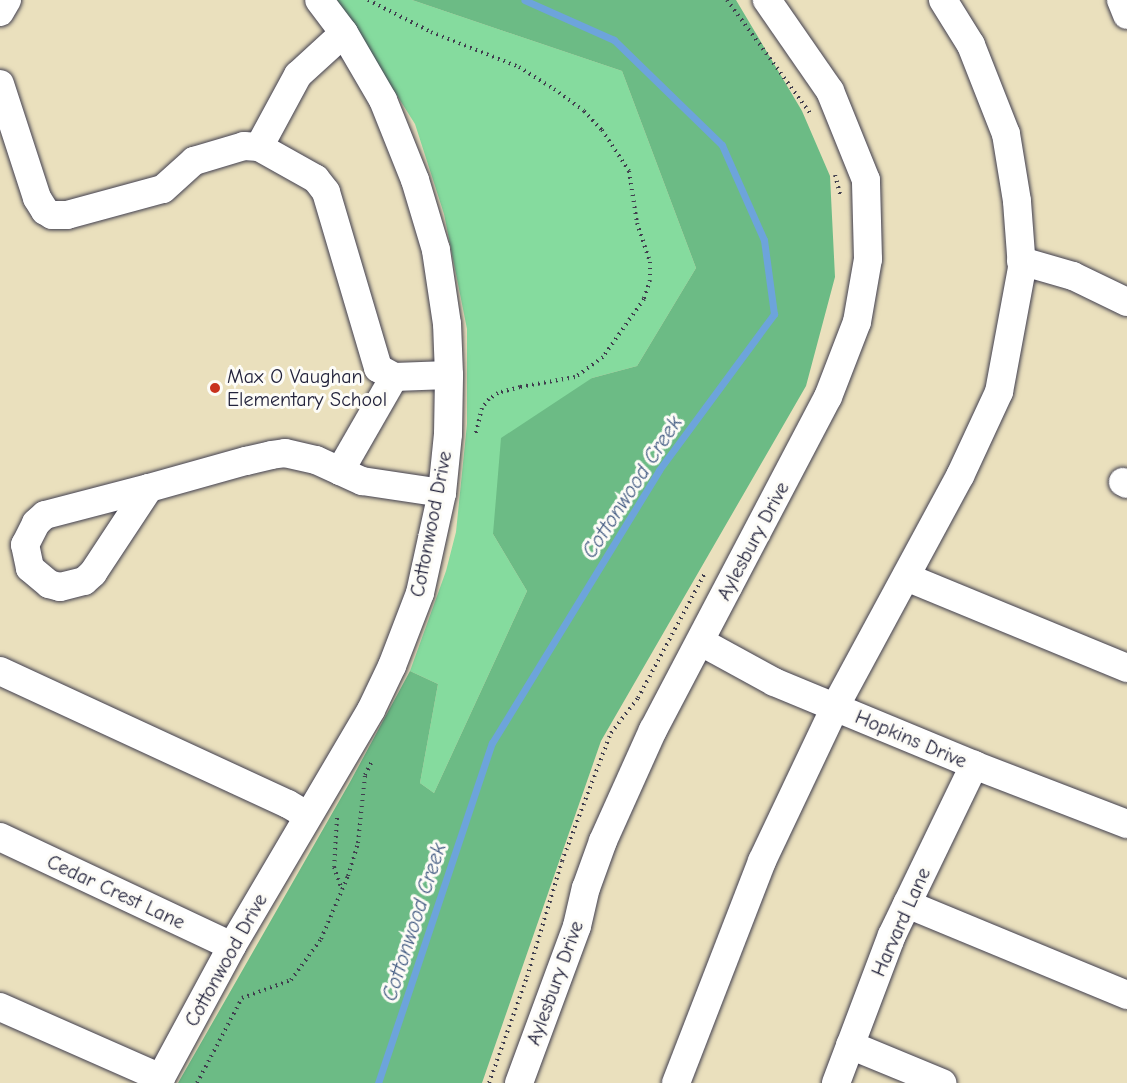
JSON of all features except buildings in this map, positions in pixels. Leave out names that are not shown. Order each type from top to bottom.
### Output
[{"type":"street","points":[[0,12],[7,0]]},
{"type":"street","name":"Cottonwood Drive","points":[[160,1081],[232,946],[371,710],[392,666],[420,593],[442,493],[448,434],[449,375],[447,324],[436,250],[415,180],[383,100],[344,33],[319,0]]},
{"type":"street","name":"Aylesbury Drive","points":[[519,1083],[577,926],[586,888],[603,841],[653,730],[828,397],[857,322],[868,259],[866,180],[830,91],[767,0]]},
{"type":"street","points":[[676,1083],[762,861],[835,707],[960,476],[999,392],[1021,261],[1017,201],[1006,134],[971,45],[943,0]]},
{"type":"street","points":[[1121,0],[1127,15]]},
{"type":"street","points":[[259,147],[298,75],[344,33]]},
{"type":"street","points":[[0,84],[37,198],[45,211],[52,215],[67,215],[163,189],[194,161],[244,146],[259,147],[316,179],[324,187],[373,360],[385,374],[394,378],[449,375]]},
{"type":"street","points":[[1021,261],[1073,276],[1127,302]]},
{"type":"street","points":[[340,471],[394,378]]},
{"type":"street","points":[[149,488],[285,453],[316,460],[362,481],[442,493]]},
{"type":"street","points":[[906,577],[1127,668]]},
{"type":"street","name":"Hopkins Drive","points":[[700,642],[774,682],[974,765],[1127,824]]},
{"type":"street","points":[[0,671],[288,804],[308,816]]},
{"type":"street","name":"Harvard Lane","points":[[836,1083],[892,935],[974,765]]},
{"type":"street","name":"Cedar Crest Lane","points":[[0,837],[232,946]]},
{"type":"street","points":[[907,904],[1127,995]]},
{"type":"street","points":[[0,1007],[160,1081]]},
{"type":"street","points":[[850,1045],[942,1083]]},
{"type":"path","points":[[727,0],[811,114]]},
{"type":"path","points":[[832,166],[840,197]]},
{"type":"path","points":[[489,1083],[527,977],[562,861],[611,733],[638,698],[706,571]]},
{"type":"path","points":[[339,812],[334,867],[342,890]]},
{"type":"green space","points":[[337,0],[412,0],[622,71],[696,268],[637,366],[592,378],[493,534],[527,591],[434,793],[420,783],[438,684],[410,671],[446,571],[456,532],[467,424],[467,329],[444,214],[415,124]]},
{"type":"green space","points":[[412,0],[736,0],[802,111],[830,176],[835,277],[806,386],[601,741],[482,1083],[178,1083],[350,782],[410,671],[438,684],[420,783],[434,793],[527,591],[493,534],[501,438],[592,378],[637,366],[696,268],[622,71]]},
{"type":"waterway","name":"Cottonwood Creek","points":[[378,1083],[492,743],[659,470],[774,314],[764,240],[722,145],[614,40],[524,0]]},
{"type":"place","name":"Max O Vaughan Elementary School","points":[[215,388]]}]
